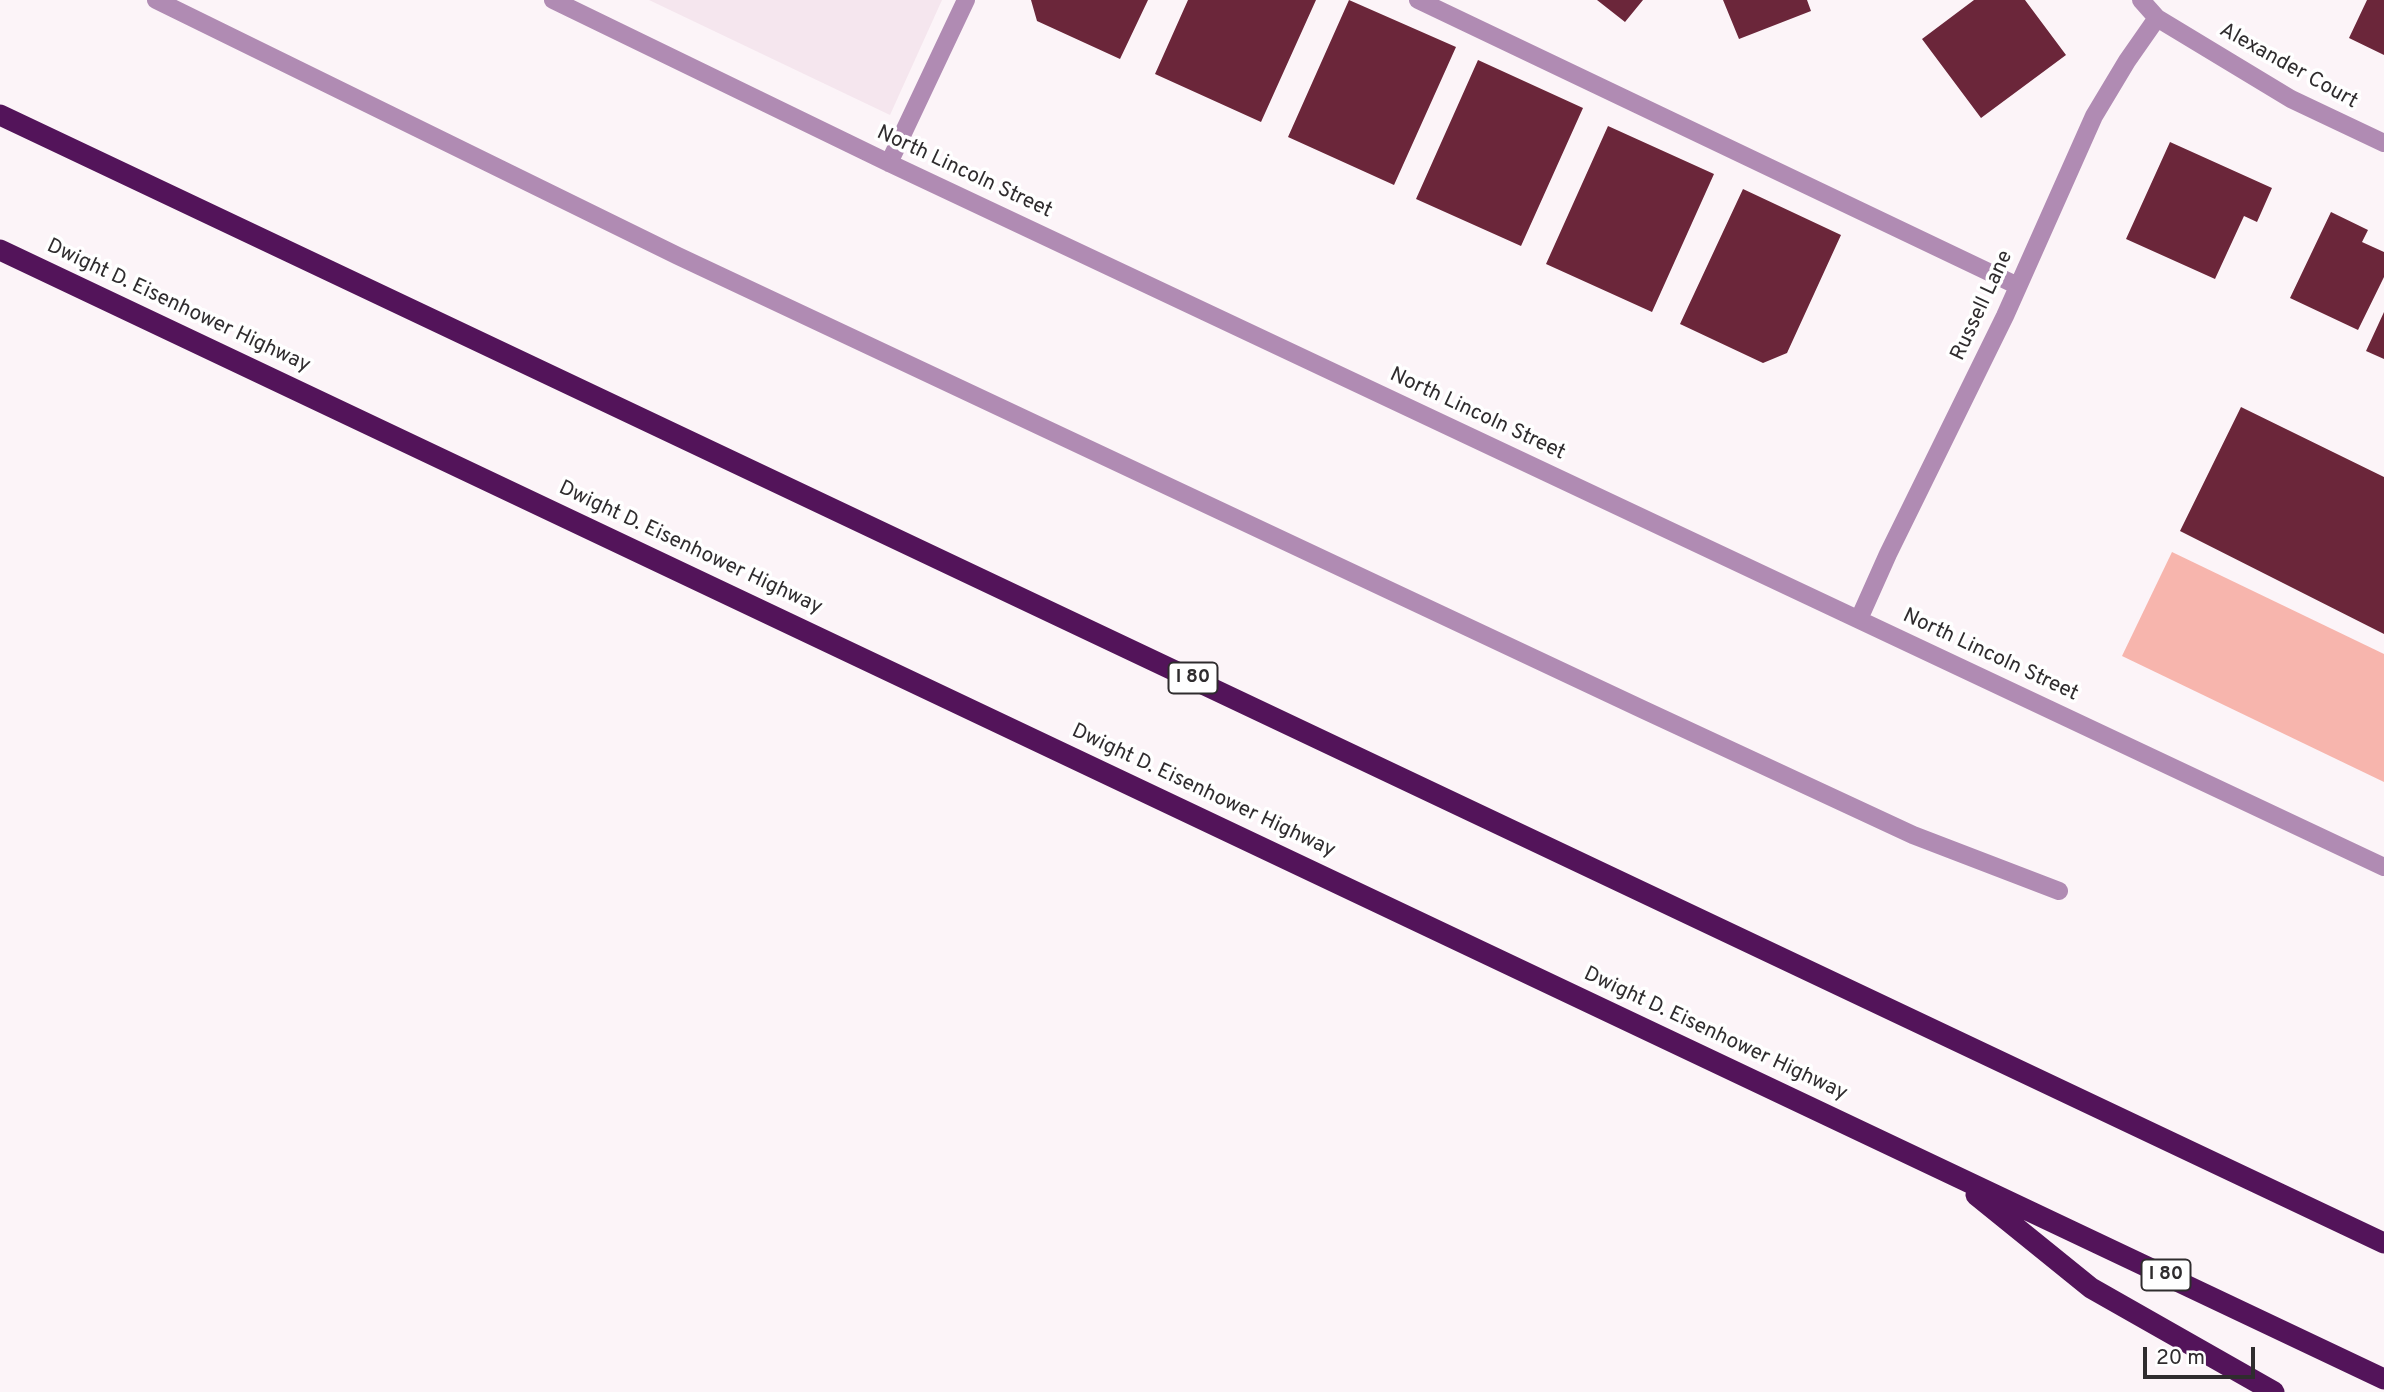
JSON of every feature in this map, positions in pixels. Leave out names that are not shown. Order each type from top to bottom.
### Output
[{"type":"highway","name":"I 80","points":[[0,116],[2384,1243]]},
{"type":"highway","name":"Dwight D. Eisenhower Highway","points":[[0,250],[2384,1379]]},
{"type":"highway","points":[[1947,1172],[2091,1288],[2274,1392]]},
{"type":"street","points":[[156,0],[691,262],[1656,715],[1913,835],[2059,891]]},
{"type":"street","name":"North Lincoln Street","points":[[553,0],[889,163],[2384,867]]},
{"type":"street","points":[[889,163],[966,0]]},
{"type":"street","points":[[1418,0],[2018,286]]},
{"type":"street","name":"Alexander Court","points":[[2141,0],[2157,18],[2291,99],[2384,143]]},
{"type":"street","name":"Russell Lane","points":[[1859,620],[1888,554],[2018,286],[2094,116],[2157,18]]},
{"type":"shaded area","points":[[649,0],[942,0],[890,115]]},
{"type":"shaded area","points":[[2172,552],[2384,654],[2384,782],[2122,656]]},
{"type":"building","points":[[1031,0],[1148,0],[1120,59],[1037,21]]},
{"type":"building","points":[[1188,0],[1316,0],[1261,122],[1155,74]]},
{"type":"building","points":[[1349,0],[1456,47],[1394,185],[1288,137]]},
{"type":"building","points":[[1597,0],[1643,0],[1625,22]]},
{"type":"building","points":[[1723,0],[1807,0],[1811,11],[1739,39]]},
{"type":"building","points":[[1974,0],[2025,0],[2066,55],[1981,118],[1922,39]]},
{"type":"building","points":[[2367,0],[2384,0],[2384,55],[2349,38]]},
{"type":"building","points":[[1478,60],[1583,108],[1521,246],[1416,199]]},
{"type":"building","points":[[1608,126],[1714,174],[1652,312],[1546,264]]},
{"type":"building","points":[[2170,142],[2272,188],[2257,222],[2244,216],[2215,279],[2126,239]]},
{"type":"building","points":[[1743,189],[1841,235],[1787,353],[1763,363],[1680,324]]},
{"type":"building","points":[[2331,212],[2368,230],[2362,242],[2384,252],[2384,277],[2358,330],[2290,298]]},
{"type":"building","points":[[2384,312],[2384,359],[2366,351]]},
{"type":"building","points":[[2241,407],[2384,477],[2384,634],[2180,531]]}]
